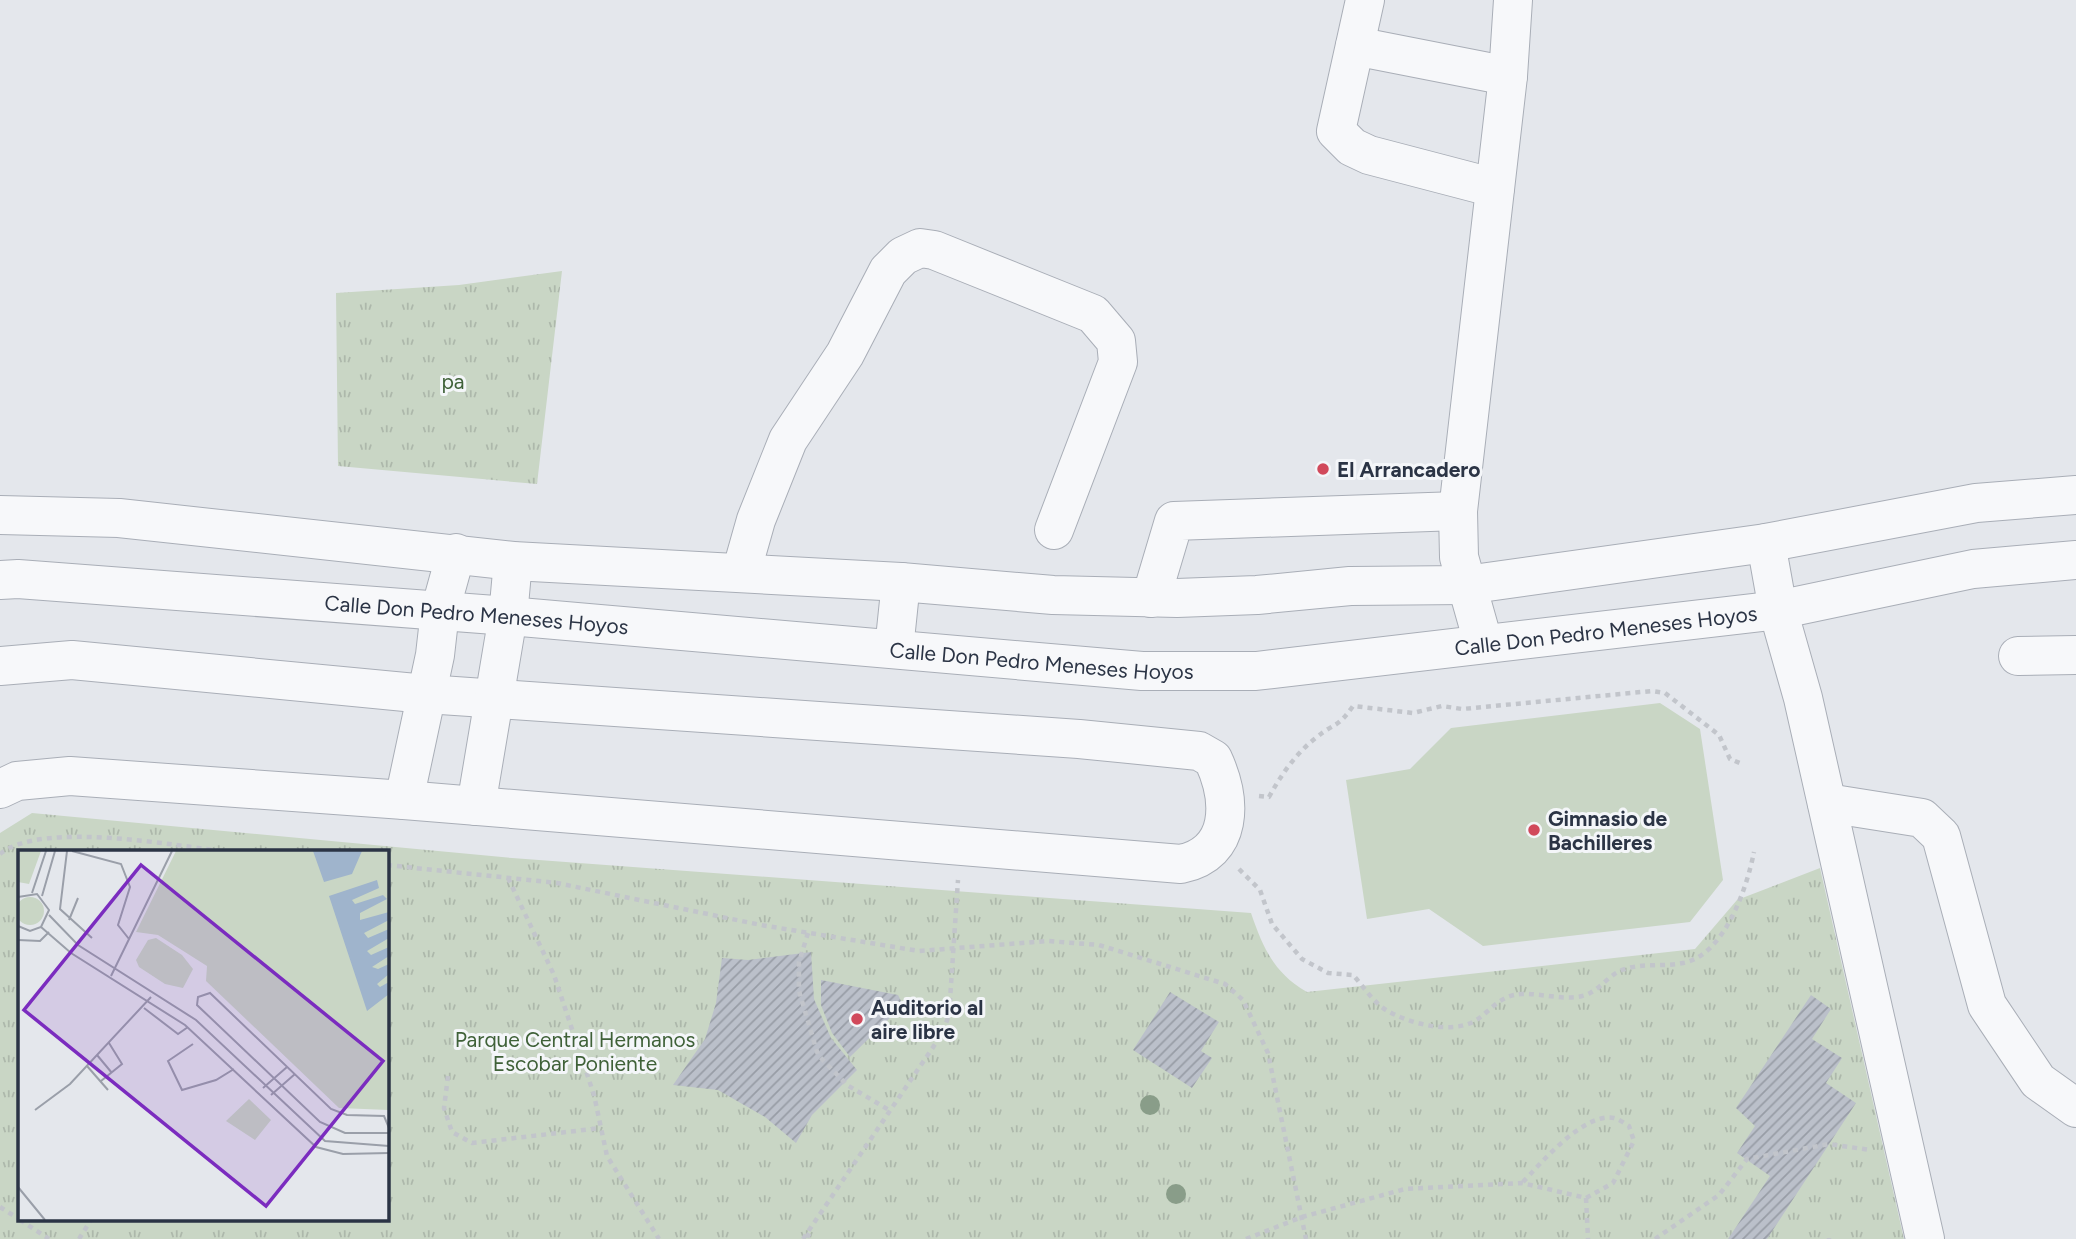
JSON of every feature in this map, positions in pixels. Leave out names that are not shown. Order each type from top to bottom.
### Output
[{"type":"street","points":[[1365,0],[1336,131],[1342,139],[1369,155],[1495,188]]},
{"type":"street","points":[[1483,642],[1459,557],[1458,511],[1508,76],[1513,0]]},
{"type":"street","points":[[1355,46],[1508,76]]},
{"type":"street","points":[[741,573],[756,520],[788,440],[845,354],[888,271],[903,256],[920,248],[934,250],[1093,314],[1116,341],[1118,362],[1054,530]]},
{"type":"street","points":[[0,515],[119,518],[513,561],[901,582],[1053,595],[1151,598],[1257,595],[1350,586],[1466,585],[1766,543],[1976,503],[2076,495]]},
{"type":"street","points":[[1151,598],[1174,521],[1458,511]]},
{"type":"street","points":[[1766,543],[1778,610],[1803,698],[1925,1239]]},
{"type":"street","points":[[404,800],[440,611],[456,553]]},
{"type":"street","name":"Calle Don Pedro Meneses Hoyos","points":[[0,580],[18,579],[508,616],[1142,671],[1256,671],[1348,663],[1483,642],[1778,610],[1973,569],[2076,560]]},
{"type":"street","points":[[476,806],[492,696],[508,616],[513,561]]},
{"type":"street","points":[[894,649],[901,582]]},
{"type":"street","points":[[2018,656],[2076,655]]},
{"type":"street","points":[[0,666],[72,660],[426,694],[492,696],[1079,739],[1199,751],[1213,759],[1225,795],[1224,827],[1215,847],[1199,860],[1181,863],[404,800],[70,776],[17,781],[0,789]]},
{"type":"street","points":[[1827,803],[1922,818],[1941,836],[1987,1004],[2038,1082],[2076,1108]]},
{"type":"path","points":[[1225,795],[1269,797],[1283,771],[1317,736],[1339,725],[1353,706],[1413,713],[1442,706],[1462,709],[1652,691],[1665,693],[1719,735],[1730,759],[1742,764]]},
{"type":"path","points":[[0,854],[6,849],[51,836],[207,850]]},
{"type":"path","points":[[814,1239],[805,1236],[942,1034],[949,1014],[960,844]]},
{"type":"path","points":[[1215,847],[1260,890],[1272,924],[1303,959],[1328,973],[1353,975],[1384,1010],[1414,1022],[1444,1027],[1472,1022],[1499,999],[1520,993],[1567,997],[1588,994],[1623,969],[1686,963],[1706,949],[1726,927],[1748,879],[1754,852]]},
{"type":"path","points":[[388,865],[556,883],[808,933],[919,951],[1048,940],[1099,945],[1225,984],[1243,1000],[1268,1053],[1306,1239]]},
{"type":"path","points":[[508,878],[554,975],[594,1095],[607,1156],[659,1239]]},
{"type":"path","points":[[808,933],[799,962],[799,991],[818,1055],[847,1085],[889,1110]]},
{"type":"path","points":[[448,1076],[444,1108],[452,1132],[472,1143],[600,1128]]},
{"type":"path","points":[[1246,1239],[1302,1217],[1405,1189],[1522,1183],[1586,1198],[1613,1183],[1634,1141],[1629,1126],[1614,1118],[1594,1120],[1562,1143],[1522,1183]]},
{"type":"path","points":[[1655,1239],[1719,1195],[1747,1159],[1829,1144],[1905,1156]]},
{"type":"path","points":[[1586,1198],[1588,1239]]},
{"type":"path","points":[[0,1207],[18,1218]]},
{"type":"path","points":[[24,1222],[49,1239]]},
{"type":"path","points":[[79,1239],[90,1222]]},
{"type":"green space","name":"pa","points":[[562,271],[537,484],[338,466],[336,293],[459,285]]},
{"type":"green space","name":"Gimnasio de Bachilleres","points":[[1660,703],[1700,729],[1723,880],[1690,922],[1483,946],[1429,909],[1367,919],[1346,780],[1410,769],[1451,728]]},
{"type":"green space","name":"Parque Central Hermanos Escobar Poniente","points":[[32,813],[512,858],[1251,913],[1260,937],[1278,968],[1307,992],[1695,949],[1737,900],[1820,868],[1904,1239],[0,1239],[0,833]]},
{"type":"building","points":[[811,952],[814,999],[831,1038],[857,1070],[812,1115],[796,1143],[765,1117],[718,1090],[673,1085],[705,1039],[716,1003],[722,958],[748,960]]},
{"type":"building","name":"Auditorio al aire libre","points":[[821,980],[898,995],[903,1005],[850,1057],[832,1033],[821,1005]]},
{"type":"building","points":[[1170,992],[1219,1022],[1201,1051],[1212,1058],[1192,1088],[1133,1050]]},
{"type":"building","points":[[1811,995],[1831,1009],[1812,1039],[1842,1058],[1826,1083],[1856,1103],[1767,1239],[1728,1239],[1770,1176],[1737,1153],[1755,1126],[1736,1108]]},
{"type":"place","name":"El Arrancadero","points":[[1323,469]]},
{"type":"place","name":"Gimnasio de Bachilleres","points":[[1534,830]]},
{"type":"place","name":"Auditorio al aire libre","points":[[857,1019]]}]
